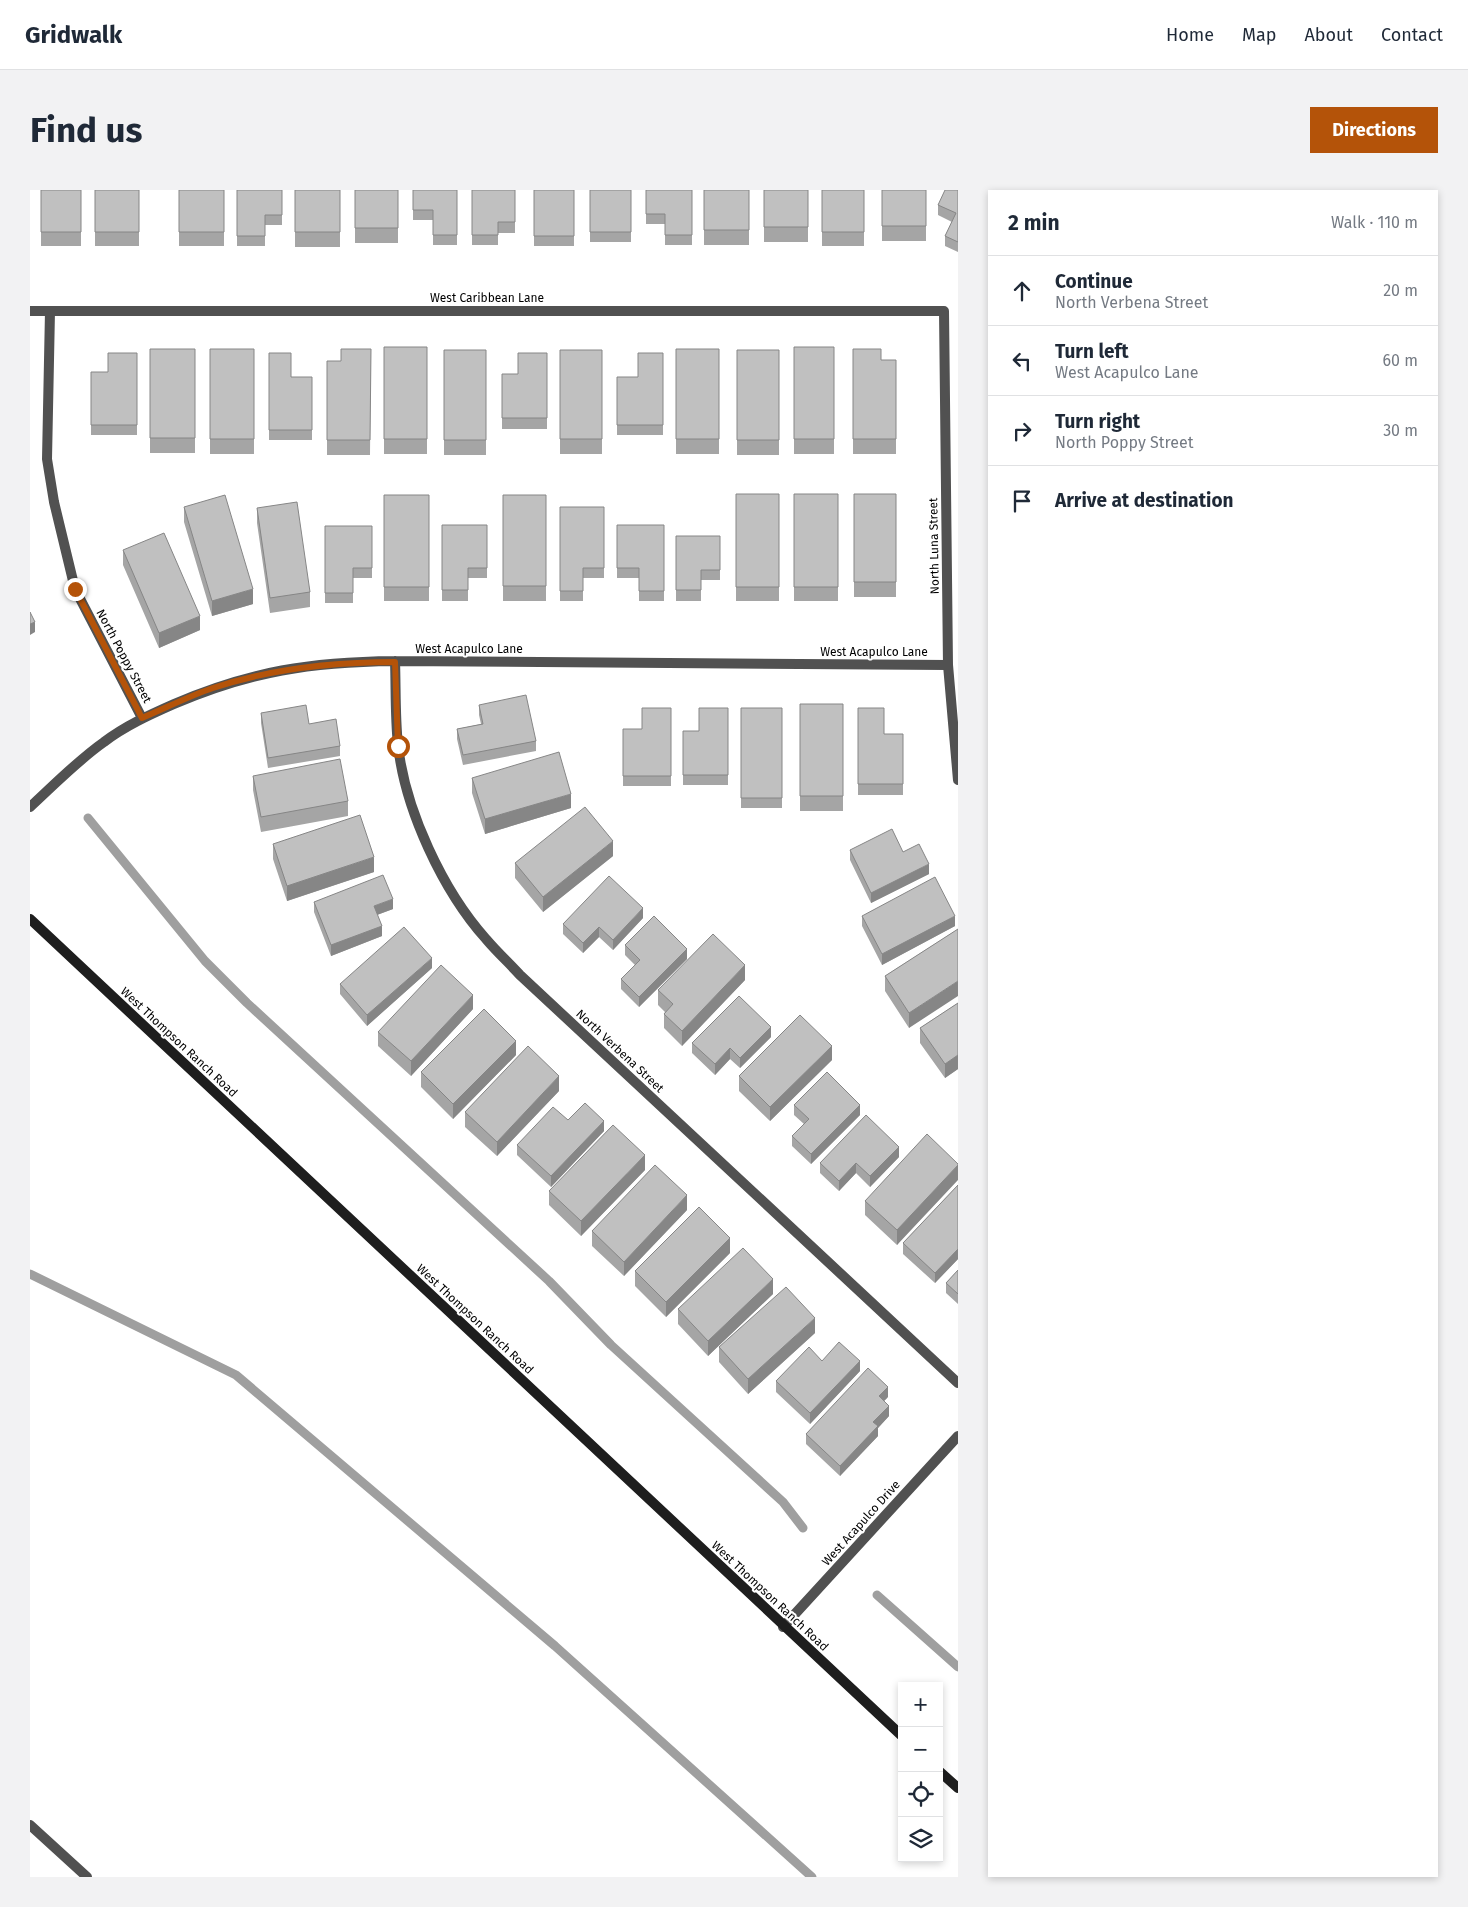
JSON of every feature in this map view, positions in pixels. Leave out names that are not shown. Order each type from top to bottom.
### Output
[{"type":"main road","name":"West Thompson Ranch Road","points":[[30,919],[783,1627],[898,1732]]},
{"type":"main road","points":[[940,1772],[958,1788]]},
{"type":"street","name":"West Caribbean Lane","points":[[30,310],[944,310]]},
{"type":"street","name":"North Poppy Street","points":[[50,310],[47,459],[54,502],[75,589],[142,718]]},
{"type":"street","name":"North Luna Street","points":[[944,310],[948,665],[958,780]]},
{"type":"street","name":"West Acapulco Lane","points":[[30,807],[92,751],[142,718],[212,688],[300,666],[348,662],[948,665]]},
{"type":"street","name":"North Verbena Street","points":[[395,662],[398,746],[411,803],[423,837],[444,880],[485,939],[520,974],[958,1383]]},
{"type":"street","name":"West Acapulco Drive","points":[[783,1627],[958,1436]]},
{"type":"street","points":[[30,1825],[87,1877]]},
{"type":"building","points":[[41,190],[81,190],[81,232],[41,232]]},
{"type":"building","points":[[95,190],[139,190],[139,232],[95,232]]},
{"type":"building","points":[[179,190],[224,190],[224,232],[179,232]]},
{"type":"building","points":[[237,190],[282,190],[282,215],[265,215],[265,236],[237,236]]},
{"type":"building","points":[[295,190],[340,190],[340,232],[295,232]]},
{"type":"building","points":[[355,190],[398,190],[398,228],[355,228]]},
{"type":"building","points":[[413,190],[457,190],[457,235],[433,235],[433,210],[413,210]]},
{"type":"building","points":[[472,190],[515,190],[515,222],[498,222],[498,235],[472,235]]},
{"type":"building","points":[[534,190],[574,190],[574,236],[534,236]]},
{"type":"building","points":[[590,190],[631,190],[631,232],[590,232]]},
{"type":"building","points":[[646,190],[692,190],[692,235],[665,235],[665,214],[646,214]]},
{"type":"building","points":[[704,190],[749,190],[749,230],[704,230]]},
{"type":"building","points":[[764,190],[808,190],[808,227],[764,227]]},
{"type":"building","points":[[822,190],[864,190],[864,232],[822,232]]},
{"type":"building","points":[[882,190],[926,190],[926,226],[882,226]]},
{"type":"building","points":[[945,190],[958,190],[958,242],[945,236],[956,213],[938,205]]},
{"type":"building","points":[[384,347],[427,347],[427,439],[384,439]]},
{"type":"building","points":[[794,347],[834,347],[834,439],[794,439]]},
{"type":"building","points":[[150,349],[195,349],[195,438],[150,438]]},
{"type":"building","points":[[210,349],[254,349],[254,439],[210,439]]},
{"type":"building","points":[[341,349],[371,349],[370,440],[327,440],[327,361],[341,361]]},
{"type":"building","points":[[676,349],[719,349],[719,439],[676,439]]},
{"type":"building","points":[[853,349],[881,349],[881,360],[896,360],[896,439],[853,439]]},
{"type":"building","points":[[444,350],[486,350],[486,440],[444,440]]},
{"type":"building","points":[[560,350],[602,350],[602,439],[560,439]]},
{"type":"building","points":[[737,350],[779,350],[779,440],[737,440]]},
{"type":"building","points":[[108,353],[137,353],[137,425],[91,425],[91,372],[108,372]]},
{"type":"building","points":[[269,353],[291,353],[291,377],[312,377],[312,430],[269,430]]},
{"type":"building","points":[[518,353],[547,353],[547,418],[502,418],[502,374],[518,374]]},
{"type":"building","points":[[638,353],[663,353],[663,425],[617,425],[617,377],[638,377]]},
{"type":"building","points":[[736,494],[779,494],[779,587],[736,587]]},
{"type":"building","points":[[794,494],[838,494],[838,587],[794,587]]},
{"type":"building","points":[[854,494],[896,494],[896,582],[854,582]]},
{"type":"building","points":[[225,495],[253,589],[212,601],[184,507]]},
{"type":"building","points":[[384,495],[429,495],[429,587],[384,587]]},
{"type":"building","points":[[503,495],[546,495],[546,586],[503,586]]},
{"type":"building","points":[[297,502],[310,592],[270,598],[257,508]]},
{"type":"building","points":[[560,507],[604,507],[604,568],[583,568],[583,591],[560,591]]},
{"type":"building","points":[[442,525],[487,525],[487,568],[468,568],[468,590],[442,590]]},
{"type":"building","points":[[617,525],[664,525],[664,591],[639,591],[639,568],[617,568]]},
{"type":"building","points":[[325,526],[372,526],[372,568],[353,568],[353,593],[325,593]]},
{"type":"building","points":[[164,533],[200,616],[159,633],[123,550]]},
{"type":"building","points":[[676,536],[720,536],[720,570],[701,570],[701,590],[676,590]]},
{"type":"building","points":[[30,612],[35,622],[30,624]]},
{"type":"building","points":[[526,695],[536,741],[463,755],[457,729],[483,724],[479,705]]},
{"type":"building","points":[[800,704],[843,704],[843,796],[800,796]]},
{"type":"building","points":[[306,705],[309,724],[336,719],[340,746],[268,758],[261,713]]},
{"type":"building","points":[[642,708],[671,708],[671,776],[623,776],[623,729],[642,729]]},
{"type":"building","points":[[699,708],[728,708],[728,775],[683,775],[683,731],[699,731]]},
{"type":"building","points":[[741,708],[782,708],[782,798],[741,798]]},
{"type":"building","points":[[858,708],[884,708],[884,734],[903,734],[903,784],[858,784]]},
{"type":"building","points":[[559,752],[571,794],[485,819],[472,778]]},
{"type":"building","points":[[340,759],[348,801],[261,817],[253,776]]},
{"type":"building","points":[[585,807],[613,841],[543,897],[515,863]]},
{"type":"building","points":[[360,815],[374,857],[287,886],[273,844]]},
{"type":"building","points":[[892,829],[903,852],[919,844],[929,864],[871,893],[850,850]]},
{"type":"building","points":[[383,875],[393,899],[374,906],[382,926],[331,945],[314,902]]},
{"type":"building","points":[[609,876],[643,908],[613,940],[599,927],[583,943],[563,924]]},
{"type":"building","points":[[935,877],[955,916],[882,954],[862,916]]},
{"type":"building","points":[[654,916],[687,949],[639,997],[621,979],[640,960],[625,945]]},
{"type":"building","points":[[404,927],[432,958],[367,1015],[340,984]]},
{"type":"building","points":[[958,929],[958,981],[909,1013],[885,976]]},
{"type":"building","points":[[713,934],[745,965],[682,1031],[664,1014],[673,1004],[658,990]]},
{"type":"building","points":[[441,965],[473,995],[411,1061],[378,1032]]},
{"type":"building","points":[[739,996],[771,1027],[740,1058],[730,1048],[715,1064],[692,1043]]},
{"type":"building","points":[[958,1003],[958,1055],[945,1064],[920,1028]]},
{"type":"building","points":[[484,1009],[516,1041],[453,1104],[421,1072]]},
{"type":"building","points":[[800,1015],[832,1046],[770,1107],[739,1076]]},
{"type":"building","points":[[528,1046],[559,1076],[497,1142],[465,1112]]},
{"type":"building","points":[[827,1072],[860,1105],[811,1154],[792,1136],[809,1119],[794,1105]]},
{"type":"building","points":[[585,1103],[604,1121],[551,1176],[517,1145],[553,1107],[568,1120]]},
{"type":"building","points":[[866,1115],[899,1147],[870,1176],[856,1163],[839,1181],[820,1163]]},
{"type":"building","points":[[613,1125],[645,1155],[581,1221],[549,1191]]},
{"type":"building","points":[[927,1134],[958,1165],[897,1230],[865,1201]]},
{"type":"building","points":[[655,1165],[687,1195],[624,1262],[592,1231]]},
{"type":"building","points":[[958,1185],[958,1249],[935,1273],[903,1243]]},
{"type":"building","points":[[699,1207],[730,1238],[666,1302],[635,1271]]},
{"type":"building","points":[[743,1248],[773,1279],[708,1341],[678,1309]]},
{"type":"building","points":[[958,1270],[958,1294],[946,1283]]},
{"type":"building","points":[[786,1287],[815,1318],[748,1379],[719,1347]]},
{"type":"building","points":[[839,1342],[860,1361],[810,1413],[776,1381],[809,1347],[822,1361]]},
{"type":"building","points":[[868,1368],[888,1387],[879,1396],[889,1406],[873,1422],[878,1426],[840,1466],[806,1434]]},
{"type":"waterway","points":[[88,818],[205,961],[247,1003],[549,1281],[611,1345],[783,1502],[803,1528]]},
{"type":"waterway","points":[[30,1274],[236,1375],[555,1646],[812,1877]]},
{"type":"waterway","points":[[877,1595],[958,1667]]},
{"type":"route","points":[[75,589],[142,718],[212,688],[300,666],[348,662],[395,662],[398,746]]}]
